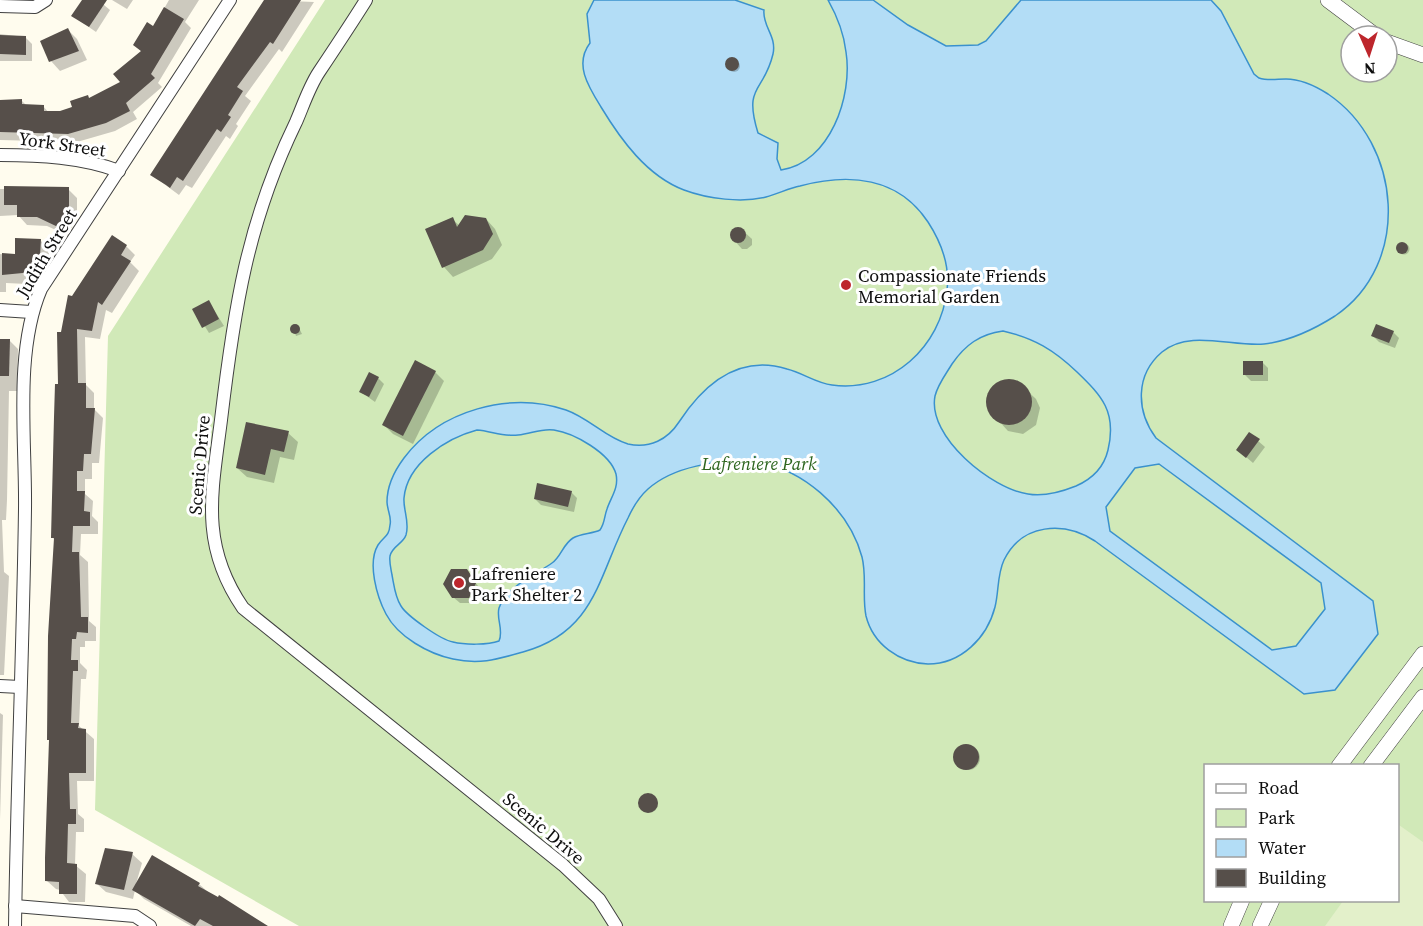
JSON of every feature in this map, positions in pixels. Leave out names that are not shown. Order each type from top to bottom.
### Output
[{"type":"street","points":[[0,6],[35,7],[46,0]]},
{"type":"street","name":"Judith Street","points":[[15,926],[25,506],[23,411],[31,312],[41,288],[230,0]]},
{"type":"street","name":"Scenic Drive","points":[[366,0],[318,73],[274,168],[249,241],[233,316],[213,489],[214,550],[229,588],[243,608],[563,865],[599,900],[616,926]]},
{"type":"street","points":[[1328,0],[1360,24]]},
{"type":"street","points":[[1399,46],[1423,55]]},
{"type":"street","name":"York Street","points":[[0,155],[41,155],[98,163],[119,171]]},
{"type":"street","points":[[0,310],[31,312]]},
{"type":"street","points":[[1340,764],[1423,654]]},
{"type":"street","points":[[0,686],[21,687]]},
{"type":"street","points":[[1372,764],[1423,697]]},
{"type":"street","points":[[1231,926],[1241,902]]},
{"type":"street","points":[[1260,926],[1271,902]]},
{"type":"street","points":[[15,906],[135,916],[150,926]]},
{"type":"green space","name":"Lafreniere Park","points":[[325,0],[1423,0],[1423,926],[299,926],[95,810],[108,336]]},
{"type":"green space","points":[[1399,825],[1423,842],[1423,926],[1325,926],[1342,902],[1399,902]]},
{"type":"water","points":[[594,0],[735,0],[764,10],[765,21],[774,48],[769,67],[756,90],[753,105],[754,117],[758,133],[778,143],[777,159],[781,170],[798,165],[813,155],[825,141],[841,107],[846,88],[846,52],[840,25],[828,0],[873,0],[908,25],[946,46],[978,45],[986,41],[1021,0],[1211,0],[1221,11],[1254,74],[1262,79],[1291,79],[1314,86],[1328,94],[1353,116],[1371,142],[1383,173],[1388,204],[1386,236],[1377,266],[1360,294],[1327,321],[1283,340],[1252,344],[1198,340],[1173,345],[1153,361],[1143,382],[1141,394],[1145,416],[1156,438],[1373,601],[1378,634],[1335,690],[1304,694],[1095,541],[1070,530],[1057,528],[1033,532],[1012,548],[1002,566],[991,618],[986,629],[971,647],[962,654],[940,663],[917,663],[907,660],[897,656],[881,643],[869,626],[865,609],[862,557],[856,539],[846,522],[820,493],[804,481],[787,471],[750,462],[724,462],[696,466],[670,475],[648,489],[630,514],[592,599],[566,631],[547,643],[497,659],[463,661],[424,649],[398,630],[386,614],[379,599],[374,580],[373,561],[378,545],[389,529],[387,496],[395,473],[419,441],[437,428],[456,417],[478,409],[500,404],[522,403],[566,410],[628,444],[651,444],[664,438],[675,428],[689,408],[712,385],[738,369],[770,365],[832,385],[854,386],[893,373],[910,362],[924,347],[935,330],[943,310],[948,281],[944,255],[937,238],[916,207],[887,187],[871,182],[836,180],[796,187],[757,199],[725,199],[684,190],[658,176],[626,144],[588,83],[583,67],[585,51],[590,43],[587,14]],"holes":[[[1003,331],[1034,341],[1060,357],[1094,389],[1105,406],[1110,425],[1106,456],[1092,476],[1076,486],[1034,495],[1013,490],[981,472],[951,444],[941,428],[935,412],[935,396],[952,364],[962,351],[980,338]],[[477,430],[503,435],[545,430],[562,432],[581,440],[599,452],[612,466],[617,479],[616,488],[600,530],[573,538],[555,560],[514,588],[499,608],[501,633],[499,641],[483,644],[453,642],[410,616],[397,599],[390,563],[391,553],[406,535],[404,498],[412,474],[430,454],[465,434]],[[1159,464],[1321,583],[1325,609],[1296,646],[1272,650],[1110,531],[1106,507],[1135,468]]]},
{"type":"building","points":[[82,0],[107,0],[89,27],[71,16]]},
{"type":"building","points":[[264,0],[301,0],[273,44],[270,42],[237,87],[243,91],[228,115],[231,117],[221,132],[217,129],[183,181],[177,177],[170,188],[150,175]]},
{"type":"building","points":[[164,7],[184,19],[151,74],[155,78],[126,103],[130,111],[106,123],[68,134],[0,132],[0,100],[22,99],[22,104],[44,105],[44,111],[60,111],[72,107],[70,101],[88,95],[89,98],[120,82],[113,74],[141,51],[133,45],[147,22],[153,26]]},
{"type":"building","points":[[68,28],[79,51],[49,62],[40,41]]},
{"type":"building","points":[[0,35],[26,36],[26,55],[0,54]]},
{"type":"building","points":[[732,57],[737,59],[739,64],[737,69],[732,71],[727,69],[725,64],[727,59]]},
{"type":"building","points":[[4,186],[69,187],[69,209],[58,227],[37,217],[17,217],[17,205],[4,205]]},
{"type":"building","points":[[465,215],[486,218],[493,234],[483,250],[442,268],[425,229],[453,217],[457,227]]},
{"type":"building","points":[[735,227],[741,227],[746,235],[744,241],[735,243],[730,238],[730,232]]},
{"type":"building","points":[[112,235],[127,245],[121,255],[131,261],[102,305],[98,302],[92,331],[77,329],[78,383],[86,383],[86,408],[95,408],[91,454],[84,454],[83,471],[77,471],[77,491],[85,491],[84,511],[90,512],[90,526],[73,526],[72,552],[79,552],[81,617],[88,617],[88,633],[77,632],[76,639],[72,639],[71,660],[78,660],[78,671],[73,671],[71,723],[79,723],[78,728],[86,729],[86,773],[69,773],[70,809],[76,809],[76,824],[68,824],[67,863],[77,864],[77,894],[59,894],[59,882],[45,881],[49,740],[47,740],[48,636],[54,538],[51,538],[55,384],[58,384],[57,332],[61,332],[68,295],[72,296]]},
{"type":"building","points":[[15,238],[41,239],[40,256],[33,255],[33,272],[2,275],[2,253],[15,254]]},
{"type":"building","points":[[1402,242],[1408,248],[1402,254],[1396,248]]},
{"type":"building","points":[[209,300],[219,319],[202,328],[192,309]]},
{"type":"building","points":[[295,324],[299,325],[299,333],[295,334],[291,333],[290,329],[291,325]]},
{"type":"building","points":[[1376,324],[1394,331],[1389,343],[1371,336]]},
{"type":"building","points":[[0,339],[10,339],[9,376],[0,376]]},
{"type":"building","points":[[415,360],[436,371],[403,436],[382,425]]},
{"type":"building","points":[[1243,361],[1263,361],[1263,375],[1243,375]]},
{"type":"building","points":[[369,372],[379,377],[369,397],[359,392]]},
{"type":"building","points":[[1009,379],[1025,386],[1032,402],[1025,418],[1009,425],[993,418],[986,402],[993,386]]},
{"type":"building","points":[[246,422],[289,431],[284,452],[271,449],[265,475],[236,468]]},
{"type":"building","points":[[1249,432],[1260,439],[1246,458],[1236,450]]},
{"type":"building","points":[[537,483],[572,491],[568,507],[534,499]]},
{"type":"building","name":"Lafreniere Park Shelter 2","points":[[451,569],[467,569],[476,583],[469,598],[452,598],[443,584]]},
{"type":"building","points":[[966,744],[975,748],[979,757],[975,766],[966,770],[957,766],[953,757],[957,748]]},
{"type":"building","points":[[648,793],[655,796],[658,803],[655,810],[648,813],[641,810],[638,803],[641,796]]},
{"type":"building","points":[[105,848],[133,852],[124,890],[95,884]]},
{"type":"building","points":[[152,855],[200,883],[198,886],[218,897],[219,895],[268,926],[213,926],[200,919],[195,926],[132,890]]},
{"type":"place","name":"Compassionate Friends Memorial Garden","points":[[846,285]]},
{"type":"place","name":"Lafreniere Park Shelter 2","points":[[459,583]]}]
